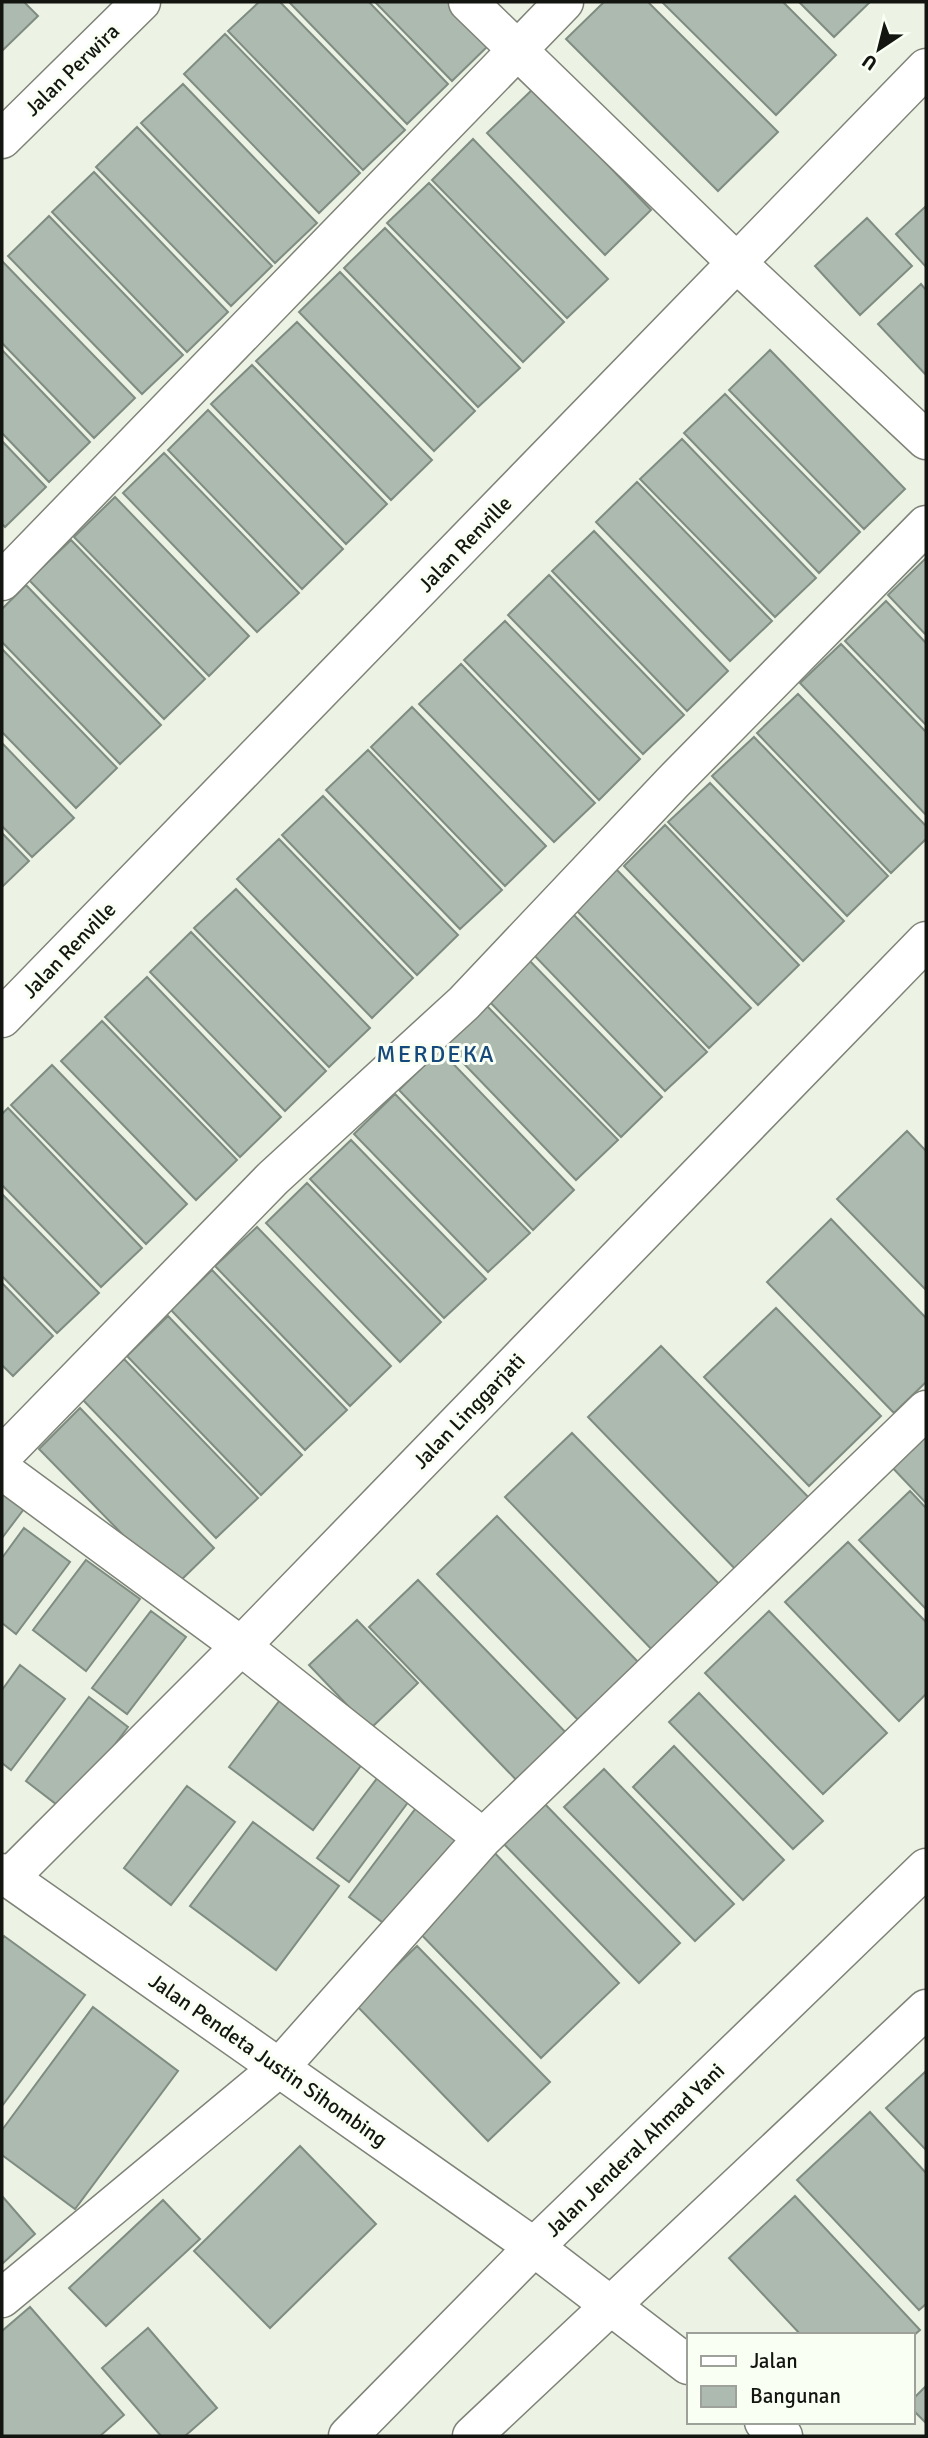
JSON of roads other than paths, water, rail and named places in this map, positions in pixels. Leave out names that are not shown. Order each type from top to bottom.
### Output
[{"type":"street","name":"Jalan Perwira","points":[[2,139],[141,2]]},
{"type":"street","points":[[468,2],[518,47],[738,264],[926,440]]},
{"type":"street","points":[[2,581],[518,47],[565,2]]},
{"type":"street","name":"Jalan Renville","points":[[2,1018],[926,68]]},
{"type":"street","points":[[2,1456],[273,1178],[464,1003],[673,782],[926,525]]},
{"type":"street","name":"Jalan Linggarjati","points":[[5,1875],[241,1646],[926,941]]},
{"type":"street","points":[[2,2298],[280,2067],[483,1838],[926,1410]]},
{"type":"street","points":[[2,1470],[241,1646],[483,1838]]},
{"type":"street","name":"Jalan Jenderal Ahmad Yani","points":[[348,2436],[534,2248],[926,1868]]},
{"type":"street","name":"Jalan Pendeta Justin Sihombing","points":[[5,1875],[534,2248],[687,2364]]},
{"type":"street","points":[[472,2436],[926,2009]]},
{"type":"street","points":[[767,2424],[783,2436]]},
{"type":"district","name":"MERDEKA","points":[[436,1054]]}]
